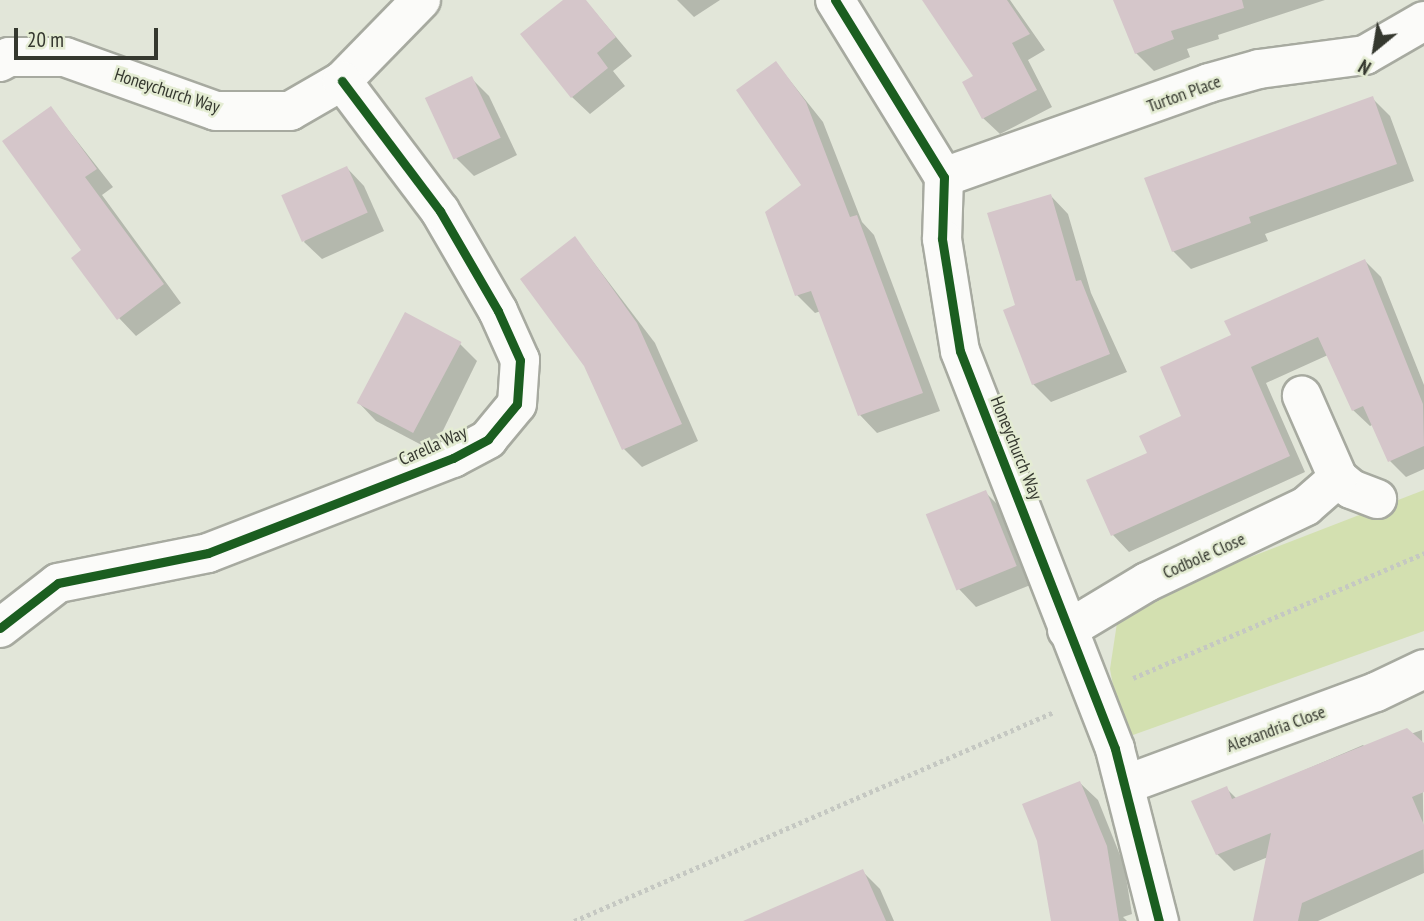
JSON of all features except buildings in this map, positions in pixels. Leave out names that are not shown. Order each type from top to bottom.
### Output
[{"type":"street","name":"Honeychurch Way","points":[[0,62],[9,57],[65,57],[216,111],[290,111],[342,81],[421,0]]},
{"type":"street","points":[[835,0],[943,177]]},
{"type":"street","name":"Turton Place","points":[[943,177],[1209,83],[1259,69],[1365,55],[1424,21]]},
{"type":"street","name":"Carella Way","points":[[0,628],[58,583],[208,553],[453,458],[488,439],[517,404],[520,360],[498,311],[440,211],[342,81]]},
{"type":"street","name":"Honeychurch Way","points":[[943,177],[942,239],[961,351],[1067,630],[1096,694],[1127,784],[1159,921]]},
{"type":"street","points":[[1302,396],[1338,478],[1351,489],[1377,499]]},
{"type":"street","name":"Codbole Close","points":[[1067,630],[1147,582],[1306,506],[1338,478]]},
{"type":"street","name":"Alexandria Close","points":[[1127,784],[1376,692],[1424,669]]},
{"type":"path","points":[[574,921],[1424,553]]},
{"type":"green space","points":[[1424,490],[1424,631],[1133,735],[1118,713],[1110,669],[1117,623],[1157,593]]},
{"type":"cycle path","points":[[835,0],[944,177],[942,239],[960,351],[1115,749],[1159,921]]},
{"type":"cycle path","points":[[0,628],[58,583],[208,553],[453,458],[488,439],[517,404],[520,360],[498,311],[440,211],[342,81]]}]
